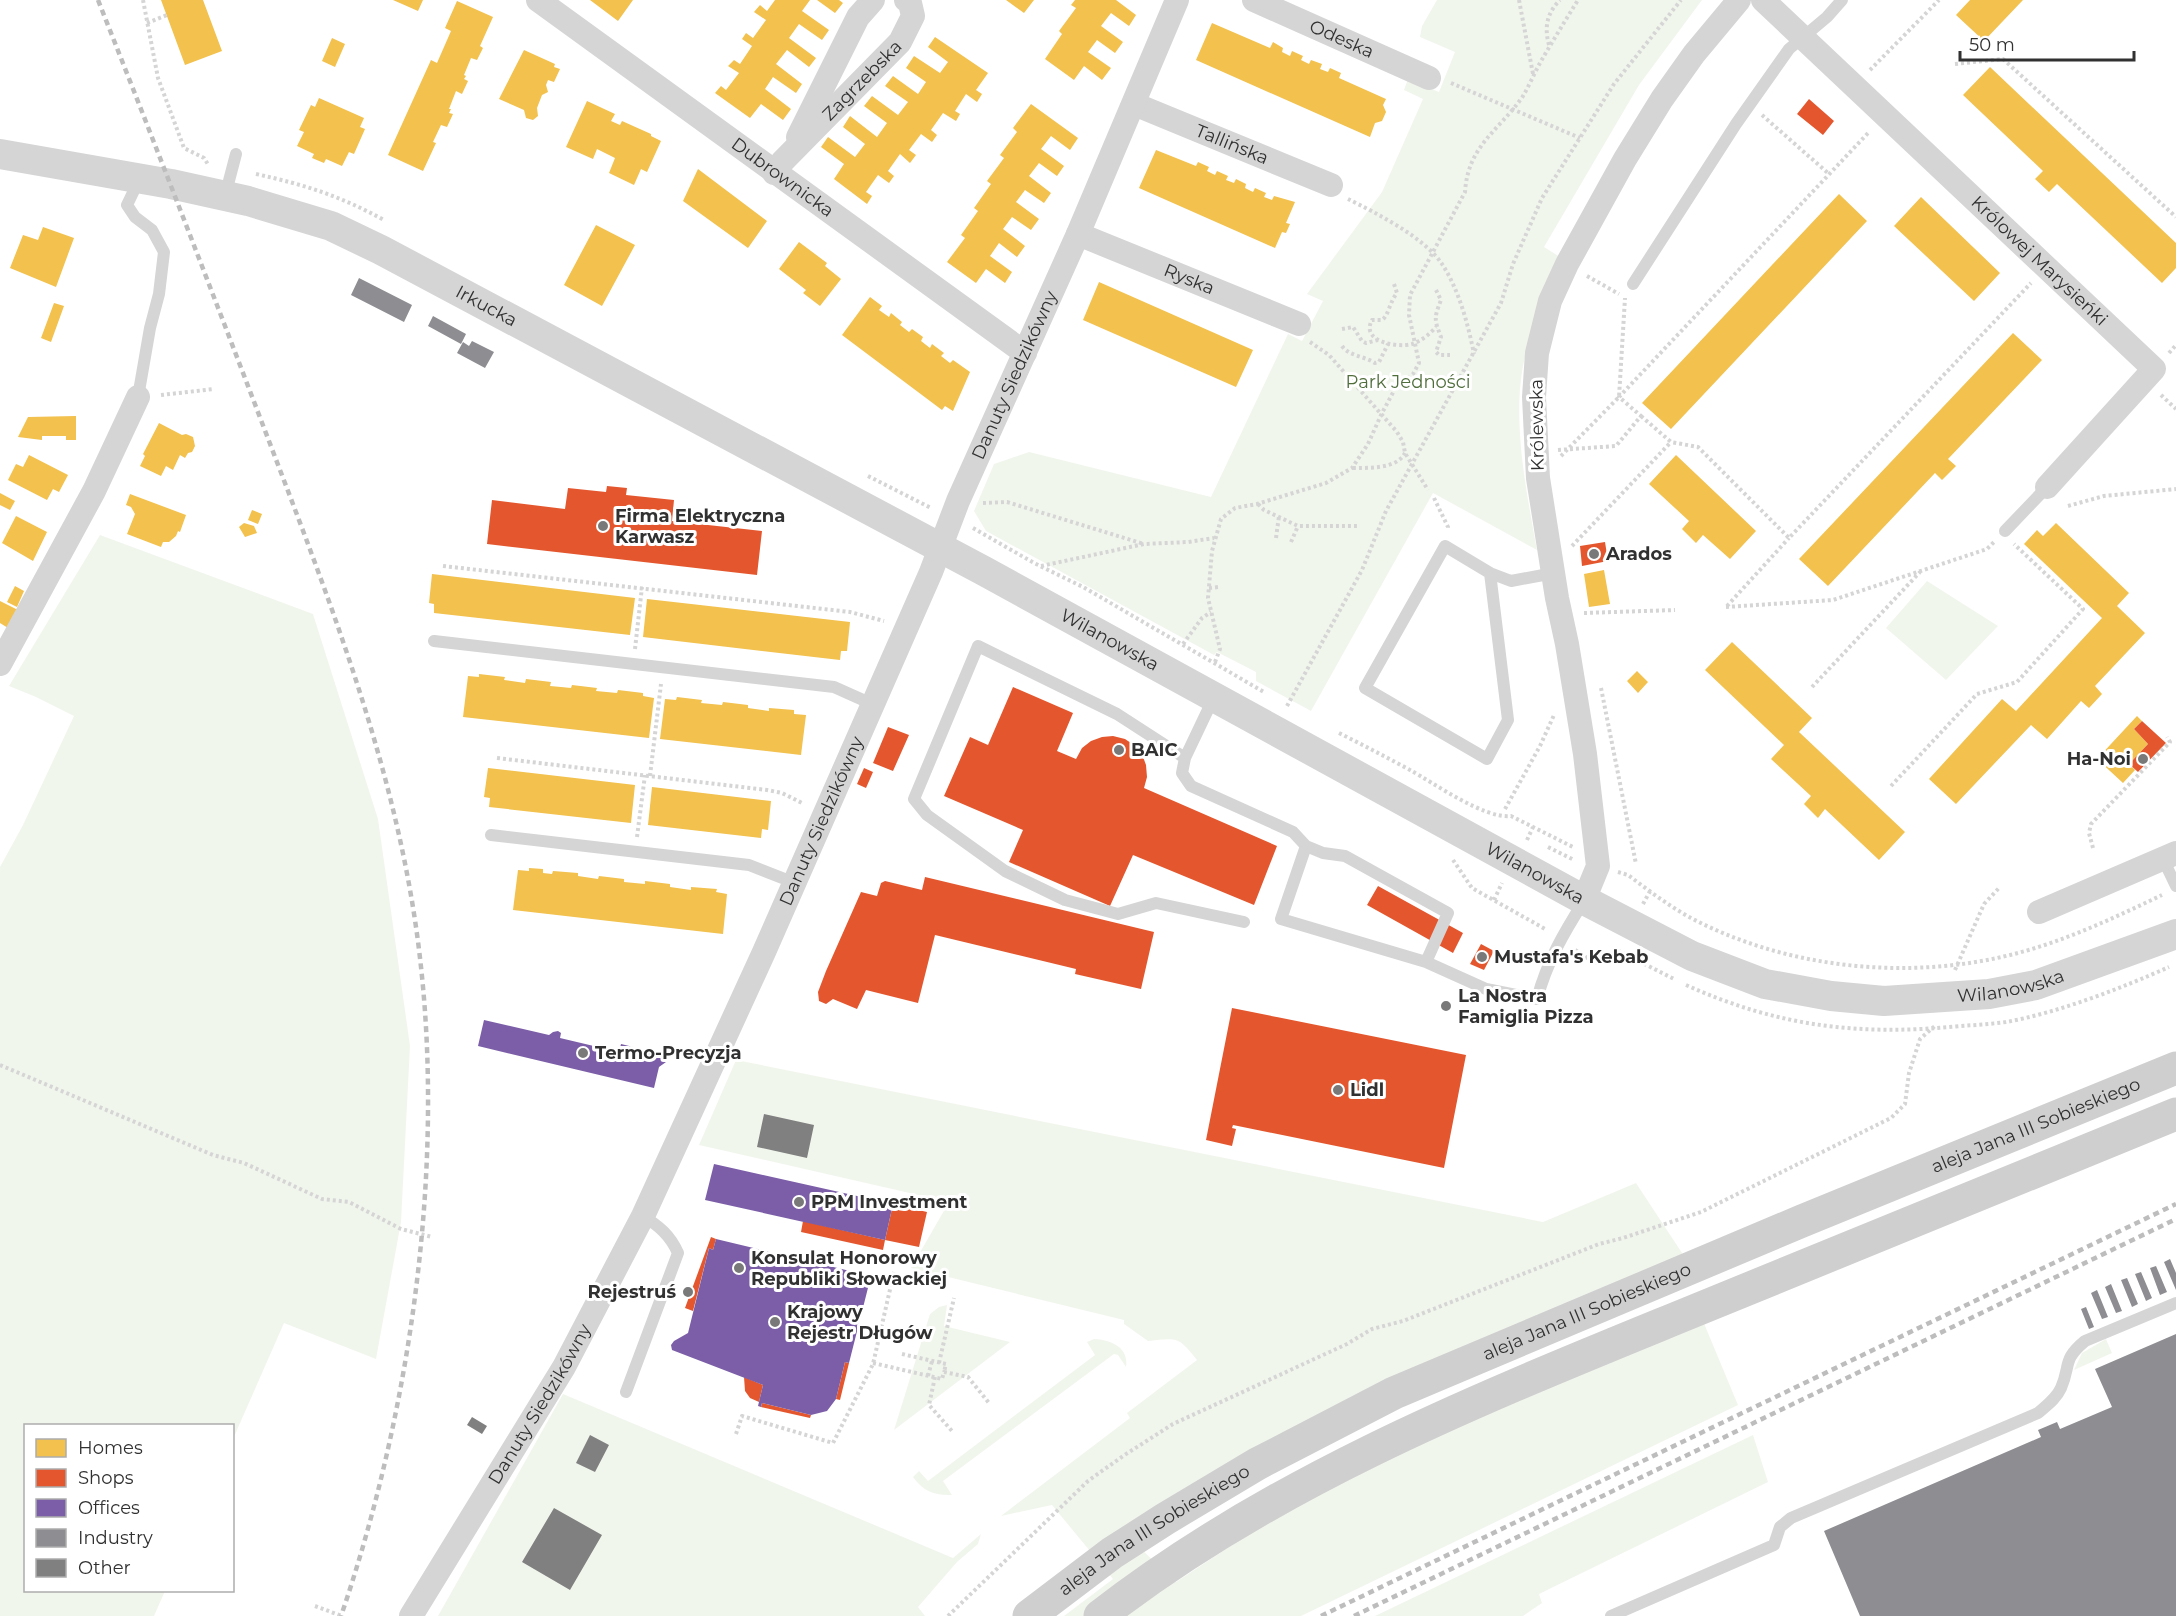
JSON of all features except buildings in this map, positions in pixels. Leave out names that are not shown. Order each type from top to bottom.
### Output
[{"type":"main road","name":"aleja Jana III Sobieskiego","points":[[1029,1616],[1132,1540],[1257,1464],[1394,1392],[1690,1270],[1802,1221],[2176,1068]]},
{"type":"main road","name":"aleja Jana III Sobieskiego","points":[[1100,1616],[1163,1570],[1277,1499],[1403,1434],[1564,1365],[2176,1114]]},
{"type":"street","name":"Dubrownicka","points":[[538,0],[1025,353]]},
{"type":"street","name":"Zagrzebska","points":[[790,154],[858,17],[873,0]]},
{"type":"street","name":"Zagrzebska","points":[[774,172],[900,42],[913,16],[906,0]]},
{"type":"street","name":"Odeska","points":[[1254,0],[1429,78]]},
{"type":"street","name":"Królewska","points":[[1584,900],[1598,866],[1585,754],[1554,573],[1544,457],[1534,397],[1538,353],[1550,301],[1567,264],[1625,159],[1662,99],[1694,54],[1739,0]]},
{"type":"street","name":"Królowej Marysieńki","points":[[1763,0],[2154,369],[2047,487]]},
{"type":"street","name":"Danuty Siedzikówny","points":[[411,1616],[564,1367],[643,1216],[795,883],[958,501],[1134,104],[1174,1]]},
{"type":"street","name":"Tallińska","points":[[1134,104],[1331,184]]},
{"type":"street","name":"Irkucka","points":[[0,154],[140,179],[216,184],[331,226],[381,250],[940,547]]},
{"type":"street","name":"Ryska","points":[[1078,234],[1299,324]]},
{"type":"street","points":[[0,664],[94,491],[138,397]]},
{"type":"street","name":"Wilanowska","points":[[940,547],[1584,900],[1692,956],[1765,984],[1831,996],[1884,1002],[1978,995],[2036,985],[2176,934]]},
{"type":"street","points":[[2038,912],[2170,856]]},
{"type":"lane","points":[[1633,284],[1750,105],[1790,49],[1842,0]]},
{"type":"lane","points":[[216,184],[236,154]]},
{"type":"lane","points":[[138,397],[150,328],[159,294],[164,252],[152,230],[135,217],[127,206],[140,179]]},
{"type":"lane","name":"Królowej Marysieńki","points":[[2008,536],[2047,487]]},
{"type":"lane","points":[[1490,573],[1508,720],[1487,759],[1365,688],[1445,546],[1490,573],[1511,581],[1554,573]]},
{"type":"lane","points":[[434,641],[834,687],[873,704]]},
{"type":"lane","points":[[1185,758],[1117,714],[978,646],[914,799],[927,815],[1005,871],[1065,900],[1118,914],[1156,903],[1244,922]]},
{"type":"lane","points":[[1214,696],[1185,758],[1182,773],[1191,786],[1293,832],[1306,846],[1323,853],[1345,855],[1448,913],[1426,962]]},
{"type":"lane","points":[[491,835],[757,867],[795,883]]},
{"type":"lane","points":[[1306,846],[1281,919],[1426,962],[1486,989],[1537,999],[1545,969],[1559,940],[1584,900]]},
{"type":"lane","points":[[2170,856],[2171,889]]},
{"type":"lane","points":[[626,1392],[678,1253],[672,1240],[660,1226],[643,1216]]},
{"type":"lane","points":[[1611,1616],[1774,1545],[1780,1527],[1791,1518],[2038,1413],[2052,1401],[2061,1387],[2066,1366],[2073,1351],[2085,1341],[2176,1303]]},
{"type":"path","points":[[143,0],[158,78],[184,148],[204,158],[209,164],[216,184]]},
{"type":"path","points":[[1519,0],[1533,75]]},
{"type":"path","points":[[1549,46],[1546,35],[1549,12],[1560,0]]},
{"type":"path","points":[[1215,662],[1220,649],[1208,598],[1214,538],[1221,519],[1234,508],[1257,504],[1326,483],[1352,468],[1368,444],[1396,387],[1413,374],[1419,363],[1409,315],[1410,295],[1465,192],[1466,175],[1480,144],[1505,121],[1524,95],[1549,46],[1578,0]]},
{"type":"path","points":[[1287,706],[1362,570],[1386,511],[1501,303],[1513,264],[1542,198],[1614,84],[1681,0]]},
{"type":"path","points":[[1854,86],[1939,0]]},
{"type":"path","points":[[147,23],[167,15]]},
{"type":"path","points":[[1956,64],[2003,59],[2176,217]]},
{"type":"path","points":[[1429,78],[1452,84],[1580,138]]},
{"type":"path","points":[[1750,105],[1829,174]]},
{"type":"path","points":[[1544,457],[1568,449],[1886,114]]},
{"type":"path","points":[[1331,184],[1348,199],[1406,232],[1432,252],[1442,263],[1469,329],[1474,354]]},
{"type":"path","points":[[1567,264],[1625,298],[1619,397]]},
{"type":"path","points":[[1975,553],[1833,600],[1726,607],[2046,268]]},
{"type":"path","points":[[1394,284],[1397,293],[1389,303],[1387,316],[1382,320],[1372,320],[1370,324],[1372,334],[1378,340],[1388,344],[1414,344],[1436,327]]},
{"type":"path","points":[[1436,290],[1441,300],[1435,312],[1436,327],[1441,338],[1436,352],[1439,355],[1450,355]]},
{"type":"path","points":[[1299,324],[1301,336],[1329,355],[1397,432],[1403,442],[1405,453],[1428,490]]},
{"type":"path","points":[[1342,329],[1353,327],[1362,341],[1366,343],[1378,340]]},
{"type":"path","points":[[1342,346],[1347,352],[1365,357],[1375,363],[1379,362],[1388,344]]},
{"type":"path","points":[[138,397],[214,389]]},
{"type":"path","points":[[1619,397],[1671,442],[1698,447],[1789,538]]},
{"type":"path","points":[[1544,457],[1568,449],[1616,446],[1641,416]]},
{"type":"path","points":[[1566,552],[1671,442]]},
{"type":"path","points":[[1352,468],[1393,463],[1402,459],[1405,453]]},
{"type":"path","points":[[2068,506],[2104,496],[2176,489]]},
{"type":"path","points":[[1434,498],[1448,527],[1445,546]]},
{"type":"path","points":[[980,504],[1007,502],[1144,544]]},
{"type":"path","points":[[1257,504],[1263,510],[1298,526],[1360,526]]},
{"type":"path","points":[[1276,538],[1279,516]]},
{"type":"path","points":[[967,524],[1040,566],[1083,587],[1267,694]]},
{"type":"path","points":[[1291,542],[1298,526]]},
{"type":"path","points":[[1891,786],[1977,694],[2017,682],[2083,609],[2008,536]]},
{"type":"path","points":[[1040,566],[1144,544],[1214,538]]},
{"type":"path","points":[[444,566],[850,612],[868,615],[894,624]]},
{"type":"path","points":[[1812,687],[1921,571]]},
{"type":"path","points":[[633,664],[642,587]]},
{"type":"path","points":[[1209,588],[1219,587]]},
{"type":"path","points":[[1561,615],[1674,610]]},
{"type":"path","points":[[1183,644],[1202,618],[1211,612]]},
{"type":"path","points":[[636,852],[663,667]]},
{"type":"path","points":[[1601,688],[1636,864]]},
{"type":"path","points":[[1277,700],[1296,711]]},
{"type":"path","points":[[1505,809],[1540,746],[1556,710]]},
{"type":"path","points":[[1339,733],[1411,770],[1459,799],[1501,817],[1511,816],[1574,848]]},
{"type":"path","points":[[2093,848],[2089,833],[2091,824],[2170,742],[2167,737]]},
{"type":"path","points":[[497,758],[767,790],[782,793],[813,808]]},
{"type":"path","points":[[1501,817],[1506,826]]},
{"type":"path","points":[[1528,838],[1533,827]]},
{"type":"path","points":[[1454,860],[1472,888],[1549,931],[1591,960],[1603,964],[1610,961],[1618,950]]},
{"type":"path","points":[[1613,871],[1633,876],[1691,918],[1746,941],[1798,957],[1888,968],[1957,964],[2024,951],[2098,925],[2171,889]]},
{"type":"path","points":[[1494,900],[1500,886]]},
{"type":"path","points":[[1954,973],[1984,904],[1999,888]]},
{"type":"path","points":[[948,1616],[1088,1481],[1173,1424],[1347,1344],[1372,1329],[1403,1321],[1599,1244],[1701,1212],[1891,1118],[1905,1104],[1910,1073],[1920,1039],[1939,1023]]},
{"type":"path","points":[[0,1065],[213,1155],[244,1163],[304,1192],[322,1198],[349,1202],[401,1229],[432,1237]]},
{"type":"path","points":[[736,1434],[742,1416],[833,1443],[873,1363],[894,1272]]},
{"type":"path","points":[[939,1363],[954,1298]]},
{"type":"path","points":[[873,1363],[942,1379],[946,1364],[902,1354]]},
{"type":"path","points":[[928,1376],[932,1361]]},
{"type":"path","points":[[944,1372],[968,1377],[989,1403]]},
{"type":"path","points":[[935,1377],[929,1405],[952,1431]]},
{"type":"path","points":[[315,1606],[342,1616]]},
{"type":"green space","name":"Park Jedności","points":[[1437,0],[1702,0],[1639,85],[1544,247],[1560,257],[1526,353],[1519,400],[1521,451],[1537,550],[1433,493],[1311,711],[1256,681],[1256,672],[1217,652],[1214,655],[986,531],[974,511],[994,464],[1029,452],[1211,497],[1288,334],[1302,341],[1323,301],[1307,294],[1382,192],[1423,99],[1404,90],[1408,79],[1439,92],[1455,52],[1420,37],[1422,26]]},
{"type":"green space","points":[[100,535],[313,614],[378,819],[410,1046],[401,1222],[376,1359],[284,1323],[234,1437],[234,1424],[24,1424],[24,1592],[165,1592],[154,1616],[0,1616],[0,867],[23,825],[74,716],[9,686]]},
{"type":"green space","points":[[1927,581],[1998,626],[1946,680],[1886,628]]},
{"type":"green space","points":[[736,1060],[1543,1222],[1636,1183],[1684,1256],[1121,1530],[1176,1582],[1261,1526],[1403,1449],[1703,1321],[1738,1405],[1301,1616],[1064,1616],[1113,1579],[1052,1505],[1001,1516],[1130,1418],[1127,1413],[1197,1360],[1186,1346],[1177,1340],[1148,1341],[1124,1324],[1124,1320],[911,1268],[949,1202],[699,1145]]},
{"type":"green space","points":[[947,1305],[944,1326],[1010,1342],[894,1430],[930,1314],[939,1307]]},
{"type":"green space","points":[[1094,1339],[1118,1346],[1125,1354],[1126,1367],[1118,1355],[1114,1354],[943,1481],[952,1495],[930,1492],[913,1477],[919,1471],[928,1481],[1095,1355],[1087,1342]]},
{"type":"green space","points":[[2106,1339],[2112,1353],[2074,1370],[2082,1353]]},
{"type":"green space","points":[[563,1394],[953,1558],[981,1534],[978,1544],[957,1562],[918,1607],[925,1616],[438,1616]]},
{"type":"green space","points":[[1753,1435],[1768,1482],[1539,1594],[1542,1603],[1523,1616],[1375,1616]]},
{"type":"railway","points":[[98,0],[251,393],[342,639],[382,768],[399,834],[412,900],[421,967],[427,1047],[428,1129],[424,1212],[415,1296],[402,1379],[365,1540],[341,1616]]},
{"type":"railway","points":[[1321,1616],[2176,1204]]},
{"type":"railway","points":[[1354,1616],[2176,1219]]},
{"type":"place","name":"Firma Elektryczna Karwasz","points":[[603,526]]},
{"type":"place","name":"Arados","points":[[1594,554]]},
{"type":"place","name":"BAIC","points":[[1119,750]]},
{"type":"place","name":"Ha-Noi","points":[[2143,759]]},
{"type":"place","name":"Mustafa's Kebab","points":[[1482,957]]},
{"type":"place","name":"La Nostra Famiglia Pizza","points":[[1446,1006]]},
{"type":"place","name":"Termo-Precyzja","points":[[583,1053]]},
{"type":"place","name":"Lidl","points":[[1338,1090]]},
{"type":"place","name":"PPM Investment","points":[[799,1202]]},
{"type":"place","name":"Konsulat Honorowy Republiki Słowackiej","points":[[739,1268]]},
{"type":"place","name":"Rejestruś","points":[[688,1292]]},
{"type":"place","name":"Krajowy Rejestr Długów","points":[[775,1322]]}]
